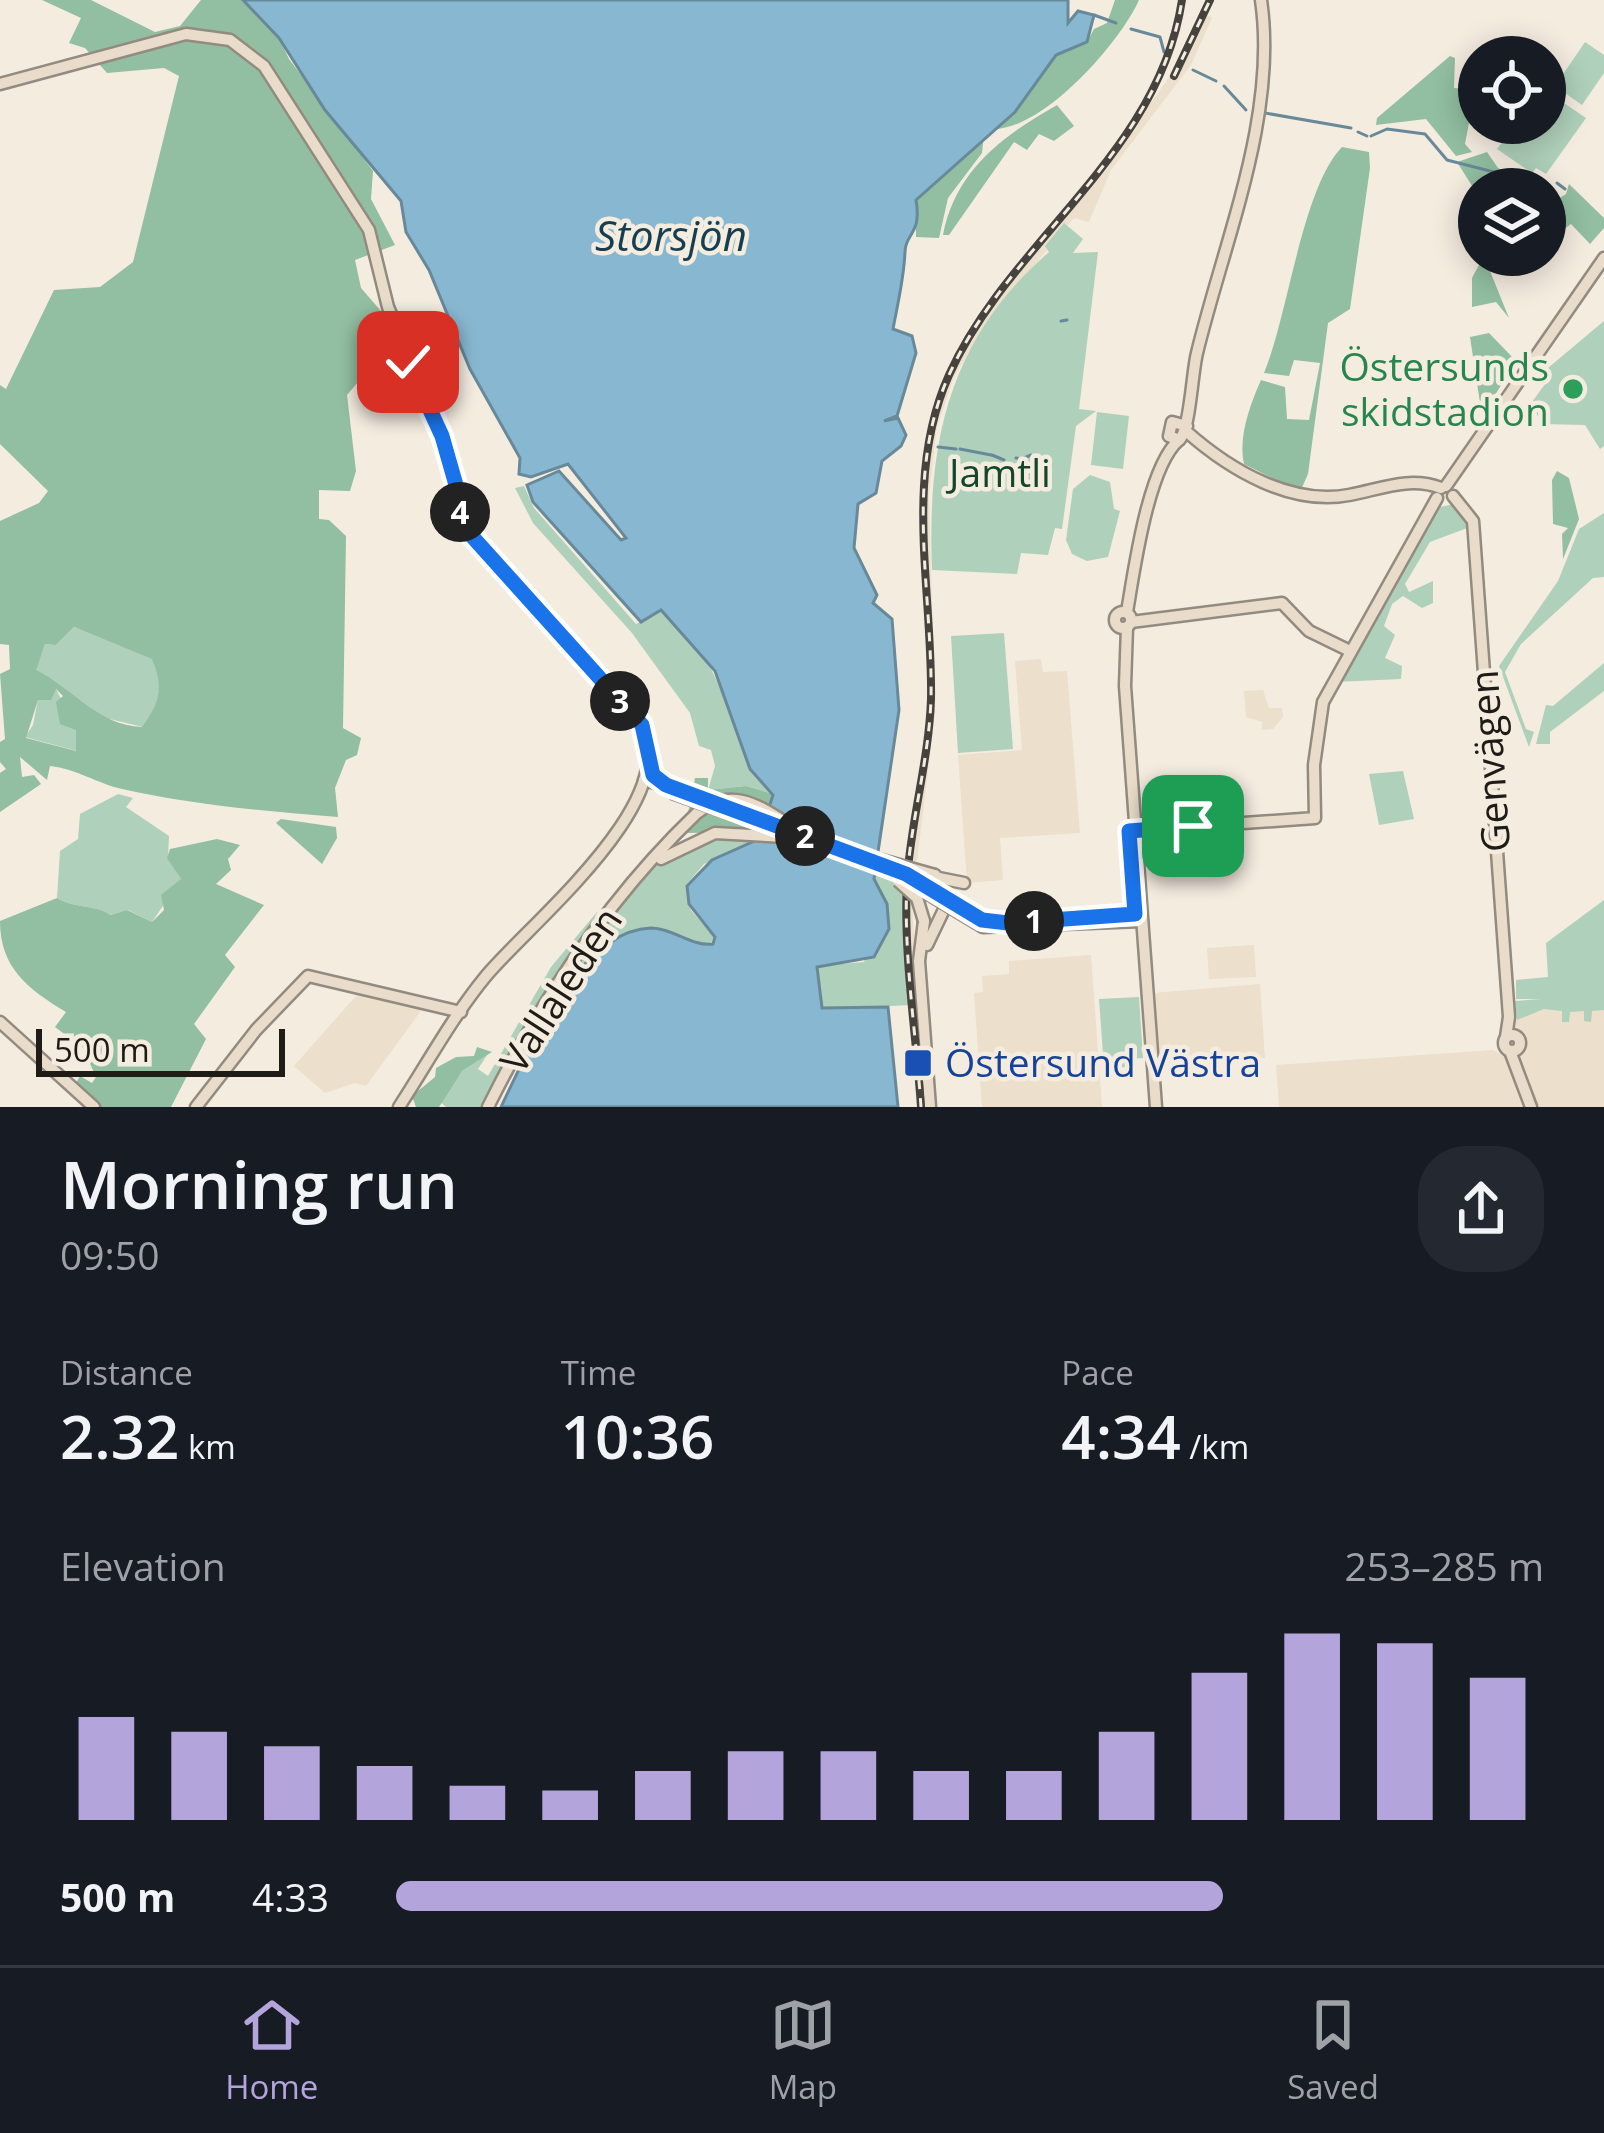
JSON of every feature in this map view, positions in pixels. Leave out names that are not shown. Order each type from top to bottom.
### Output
[{"type":"street","points":[[1152,1107],[1132,830],[1127,620],[1132,582],[1162,470],[1182,433],[1261,87],[1261,0]]},
{"type":"street","points":[[0,84],[186,34],[230,40],[264,66],[370,230],[384,295],[442,436],[470,534],[642,725],[650,766],[668,789]]},
{"type":"street","points":[[1132,830],[1315,818],[1318,723],[1350,651],[1443,493],[1601,262]]},
{"type":"street","points":[[1182,433],[1267,483],[1314,499],[1412,481],[1443,493]]},
{"type":"street","name":"Genvägen","points":[[1443,493],[1466,507],[1473,521],[1509,1017],[1510,1036],[1504,1046],[1514,1050],[1531,1107]]},
{"type":"street","points":[[1127,620],[1282,604],[1309,631],[1350,651]]},
{"type":"street","points":[[399,1107],[491,970],[585,878],[650,766]]},
{"type":"street","points":[[644,780],[868,860],[964,883],[949,896],[927,943],[926,1046]]},
{"type":"street","points":[[632,800],[649,788],[668,789]]},
{"type":"street","name":"Vallaleden","points":[[488,1107],[521,1038],[571,961],[697,813],[723,798],[743,798],[812,841]]},
{"type":"street","name":"Vallaleden","points":[[640,876],[691,840],[734,832],[812,841]]},
{"type":"street","points":[[812,841],[906,874],[982,923]]},
{"type":"street","points":[[844,849],[982,923],[1008,926],[1138,917]]},
{"type":"street","points":[[868,860],[910,890],[925,921],[920,952],[930,1107]]},
{"type":"street","points":[[196,1107],[256,1030],[308,976],[461,1012]]},
{"type":"street","points":[[0,1022],[94,1107]]},
{"type":"shaded area","points":[[1179,0],[1184,0],[1176,38],[1151,103],[1182,58],[1207,0],[1212,0],[1207,15],[1212,18],[1191,65],[1111,170],[1089,222],[1074,218],[988,320],[954,377],[937,427],[929,495],[935,712],[912,903],[924,1107],[919,1107],[905,885],[928,711],[921,495],[929,425],[966,339],[1138,113],[1164,60]]},
{"type":"shaded area","points":[[1041,659],[1043,672],[1067,671],[1080,833],[1000,838],[1003,880],[967,883],[958,755],[1022,750],[1015,661]]},
{"type":"shaded area","points":[[1263,690],[1269,708],[1282,708],[1283,717],[1273,729],[1262,730],[1262,722],[1246,717],[1244,691]]},
{"type":"shaded area","points":[[1254,945],[1256,977],[1209,979],[1207,948]]},
{"type":"shaded area","points":[[1091,955],[1102,1107],[982,1107],[974,993],[983,992],[982,976],[1009,974],[1009,961]]},
{"type":"shaded area","points":[[1260,984],[1265,1058],[1158,1064],[1153,993]]},
{"type":"shaded area","points":[[362,989],[426,1004],[366,1086],[355,1083],[325,1093],[294,1066]]},
{"type":"shaded area","points":[[1604,1003],[1604,1107],[1531,1107],[1520,1071],[1520,1042],[1509,1017],[1517,1020],[1546,1007]]},
{"type":"shaded area","points":[[1493,1050],[1509,1059],[1524,1107],[1279,1107],[1276,1065]]},
{"type":"green space","points":[[42,0],[91,0],[155,32],[180,26],[201,0],[243,0],[279,38],[289,59],[373,171],[371,199],[395,245],[355,260],[361,288],[387,318],[405,369],[379,388],[379,402],[364,375],[347,395],[356,471],[350,491],[319,490],[319,519],[329,520],[346,536],[343,728],[361,738],[357,755],[346,760],[335,788],[338,817],[149,795],[50,766],[47,780],[20,757],[22,777],[34,775],[41,784],[0,812],[0,773],[6,769],[0,762],[0,742],[5,739],[0,674],[10,669],[9,645],[0,644],[0,521],[39,503],[48,491],[0,444],[0,385],[6,389],[54,290],[100,287],[133,262],[179,76],[164,68],[107,73],[85,48],[69,43],[81,18]],"holes":[[[74,627],[152,659],[158,694],[142,727],[112,720],[36,670],[45,644],[56,645]],[[56,689],[63,696],[56,702],[60,724],[76,730],[76,751],[26,738],[38,700],[51,700]]]},
{"type":"green space","points":[[1115,0],[1139,0],[1097,61],[1032,117],[990,129],[1016,112],[1056,55],[1087,42],[1094,29],[1107,23]]},
{"type":"green space","points":[[1585,42],[1604,55],[1604,73],[1582,105],[1566,94],[1566,70]]},
{"type":"green space","points":[[1450,56],[1455,58],[1454,88],[1458,88],[1458,144],[1472,152],[1456,156],[1426,119],[1376,125],[1377,118]]},
{"type":"green space","points":[[1566,104],[1586,118],[1550,168],[1525,168],[1497,149],[1501,144],[1566,144]]},
{"type":"green space","points":[[1057,105],[1074,126],[1054,141],[1039,134],[1027,150],[1014,142],[949,235],[943,235],[958,192],[984,158]]},
{"type":"green space","points":[[984,134],[982,153],[948,198],[939,238],[916,237],[916,200]]},
{"type":"green space","points":[[1342,147],[1369,152],[1370,168],[1350,309],[1328,323],[1308,474],[1300,492],[1244,464],[1244,432],[1261,380],[1285,387],[1287,419],[1309,420],[1320,363],[1294,360],[1289,376],[1264,373],[1316,192]]},
{"type":"green space","points":[[1487,152],[1498,168],[1461,168],[1457,162]]},
{"type":"green space","points":[[1569,184],[1604,218],[1604,228],[1590,244],[1571,224],[1566,228]]},
{"type":"green space","name":"Jamtli","points":[[1064,223],[1083,239],[1073,253],[1098,252],[1079,409],[1096,411],[1076,426],[1062,529],[1055,528],[1048,555],[1021,553],[1017,574],[932,570],[934,479],[951,396],[987,321],[1049,252],[1045,246]]},
{"type":"green space","points":[[1492,276],[1509,318],[1496,302],[1472,307],[1472,278]]},
{"type":"green space","name":"Östersunds skidstadion","points":[[1604,321],[1604,446],[1600,449],[1585,425],[1541,424],[1532,402],[1551,376],[1548,368]]},
{"type":"green space","points":[[1489,333],[1516,361],[1482,416],[1470,337]]},
{"type":"green space","points":[[1097,412],[1129,416],[1123,469],[1091,465]]},
{"type":"green space","points":[[1557,471],[1569,478],[1579,519],[1563,559],[1562,534],[1568,528],[1553,524],[1552,480]]},
{"type":"green space","points":[[1090,475],[1110,482],[1114,509],[1120,511],[1108,557],[1087,561],[1072,554],[1066,540],[1073,489]]},
{"type":"green space","points":[[524,486],[534,508],[636,624],[661,610],[685,632],[716,678],[744,750],[773,794],[746,786],[708,790],[715,766],[711,750],[699,746],[690,713],[632,633],[533,523],[515,488]]},
{"type":"green space","points":[[1440,507],[1464,508],[1470,527],[1430,542],[1405,584],[1409,592],[1433,581],[1433,603],[1422,608],[1403,596],[1392,604],[1384,626],[1395,635],[1385,658],[1402,666],[1401,679],[1335,682]]},
{"type":"green space","points":[[1604,513],[1604,577],[1593,578],[1521,644],[1505,672],[1526,729],[1534,732],[1529,747],[1499,666],[1558,581],[1579,529]]},
{"type":"green space","points":[[74,627],[153,659],[158,694],[143,727],[97,716],[35,670],[45,644],[56,645]]},
{"type":"green space","points":[[1004,633],[1013,749],[958,753],[951,636]]},
{"type":"green space","points":[[1604,663],[1604,691],[1550,732],[1550,744],[1536,744],[1546,705],[1553,706]]},
{"type":"green space","points":[[56,689],[77,730],[77,751],[25,737],[33,725],[38,699]]},
{"type":"green space","points":[[1403,771],[1414,819],[1379,825],[1369,774]]},
{"type":"green space","points":[[695,778],[708,778],[708,790],[746,786],[773,794],[772,832],[684,833]]},
{"type":"green space","points":[[118,794],[133,798],[126,807],[169,836],[168,858],[181,879],[152,922],[128,910],[109,915],[57,898],[60,851],[78,839],[80,814]]},
{"type":"green space","points":[[281,819],[336,827],[337,838],[322,864],[276,823]]},
{"type":"green space","points":[[759,835],[757,841],[704,864],[686,885],[691,910],[714,937],[710,945],[663,929],[644,928],[611,942],[575,974],[570,967],[647,873],[694,846]]},
{"type":"green space","points":[[217,839],[240,845],[228,859],[231,870],[216,884],[264,905],[225,955],[235,967],[194,1024],[206,1039],[171,1107],[99,1107],[76,1083],[80,1076],[92,1083],[96,1077],[83,1048],[55,1027],[66,1012],[40,995],[11,964],[0,921],[57,898],[110,915],[127,910],[152,922],[164,910],[161,895],[181,879],[167,858],[170,849]]},
{"type":"green space","points":[[900,865],[912,1005],[822,1009],[817,966],[864,962],[884,898],[874,885],[876,871]]},
{"type":"green space","points":[[1604,900],[1604,1010],[1592,1011],[1591,1022],[1584,1021],[1584,1011],[1570,1012],[1569,1022],[1562,1022],[1562,1011],[1544,1009],[1517,1020],[1515,1001],[1541,999],[1516,999],[1516,980],[1548,977],[1546,943]]},
{"type":"green space","points":[[597,912],[601,915],[520,1036],[484,1107],[446,1107],[439,1101],[462,1071],[487,1055],[478,1069],[488,1076],[551,967]]},
{"type":"green space","points":[[1139,997],[1143,1058],[1127,1059],[1127,1067],[1104,1068],[1099,999]]},
{"type":"green space","points":[[477,1047],[492,1052],[462,1071],[439,1107],[416,1107],[412,1096],[435,1077],[436,1068],[456,1057],[474,1056]]},
{"type":"water","name":"Storsjön","points":[[243,0],[1068,0],[1068,23],[1078,11],[1094,15],[1087,42],[1056,55],[1015,112],[916,200],[917,220],[906,246],[893,329],[912,336],[916,353],[897,416],[884,421],[898,418],[906,435],[901,446],[882,461],[876,493],[858,504],[854,548],[877,595],[873,603],[892,619],[899,710],[874,879],[887,904],[889,929],[874,957],[817,967],[822,1008],[888,1007],[898,1107],[501,1107],[559,997],[601,949],[625,934],[651,928],[713,944],[715,937],[689,904],[687,886],[712,860],[759,839],[773,795],[750,769],[715,671],[661,610],[641,622],[533,502],[527,485],[559,471],[621,540],[626,538],[568,464],[531,477],[519,474],[520,458],[470,369],[429,270],[406,232],[401,201],[325,110],[279,38]]},
{"type":"waterway","points":[[1094,15],[1116,23]]},
{"type":"waterway","points":[[1131,29],[1160,37],[1164,52]]},
{"type":"waterway","points":[[1193,70],[1216,81]]},
{"type":"waterway","points":[[1224,86],[1246,110]]},
{"type":"waterway","points":[[1265,113],[1351,128]]},
{"type":"waterway","points":[[1371,136],[1387,129],[1425,134],[1447,160],[1478,168]]},
{"type":"waterway","points":[[1358,132],[1367,136]]},
{"type":"waterway","points":[[1061,321],[1067,320]]},
{"type":"waterway","points":[[938,447],[956,449]]},
{"type":"waterway","points":[[960,449],[991,455]]},
{"type":"waterway","points":[[992,455],[1004,460]]},
{"type":"waterway","points":[[1024,458],[1031,455]]},
{"type":"waterway","points":[[1016,458],[1022,459]]},
{"type":"railway","points":[[921,1107],[906,908],[931,699],[924,494],[935,414],[949,375],[976,326],[1114,151],[1144,105],[1168,55],[1182,0]]},
{"type":"railway","points":[[1174,76],[1210,0]]},
{"type":"place","name":"Östersunds skidstadion","points":[[1573,389]]},
{"type":"place","name":"Östersund Västra","points":[[918,1063]]},
{"type":"route","points":[[408,362],[442,436],[462,520],[475,543],[642,725],[653,775],[666,785],[893,868],[968,914],[1008,923],[1135,914],[1129,831],[1193,826]]}]
